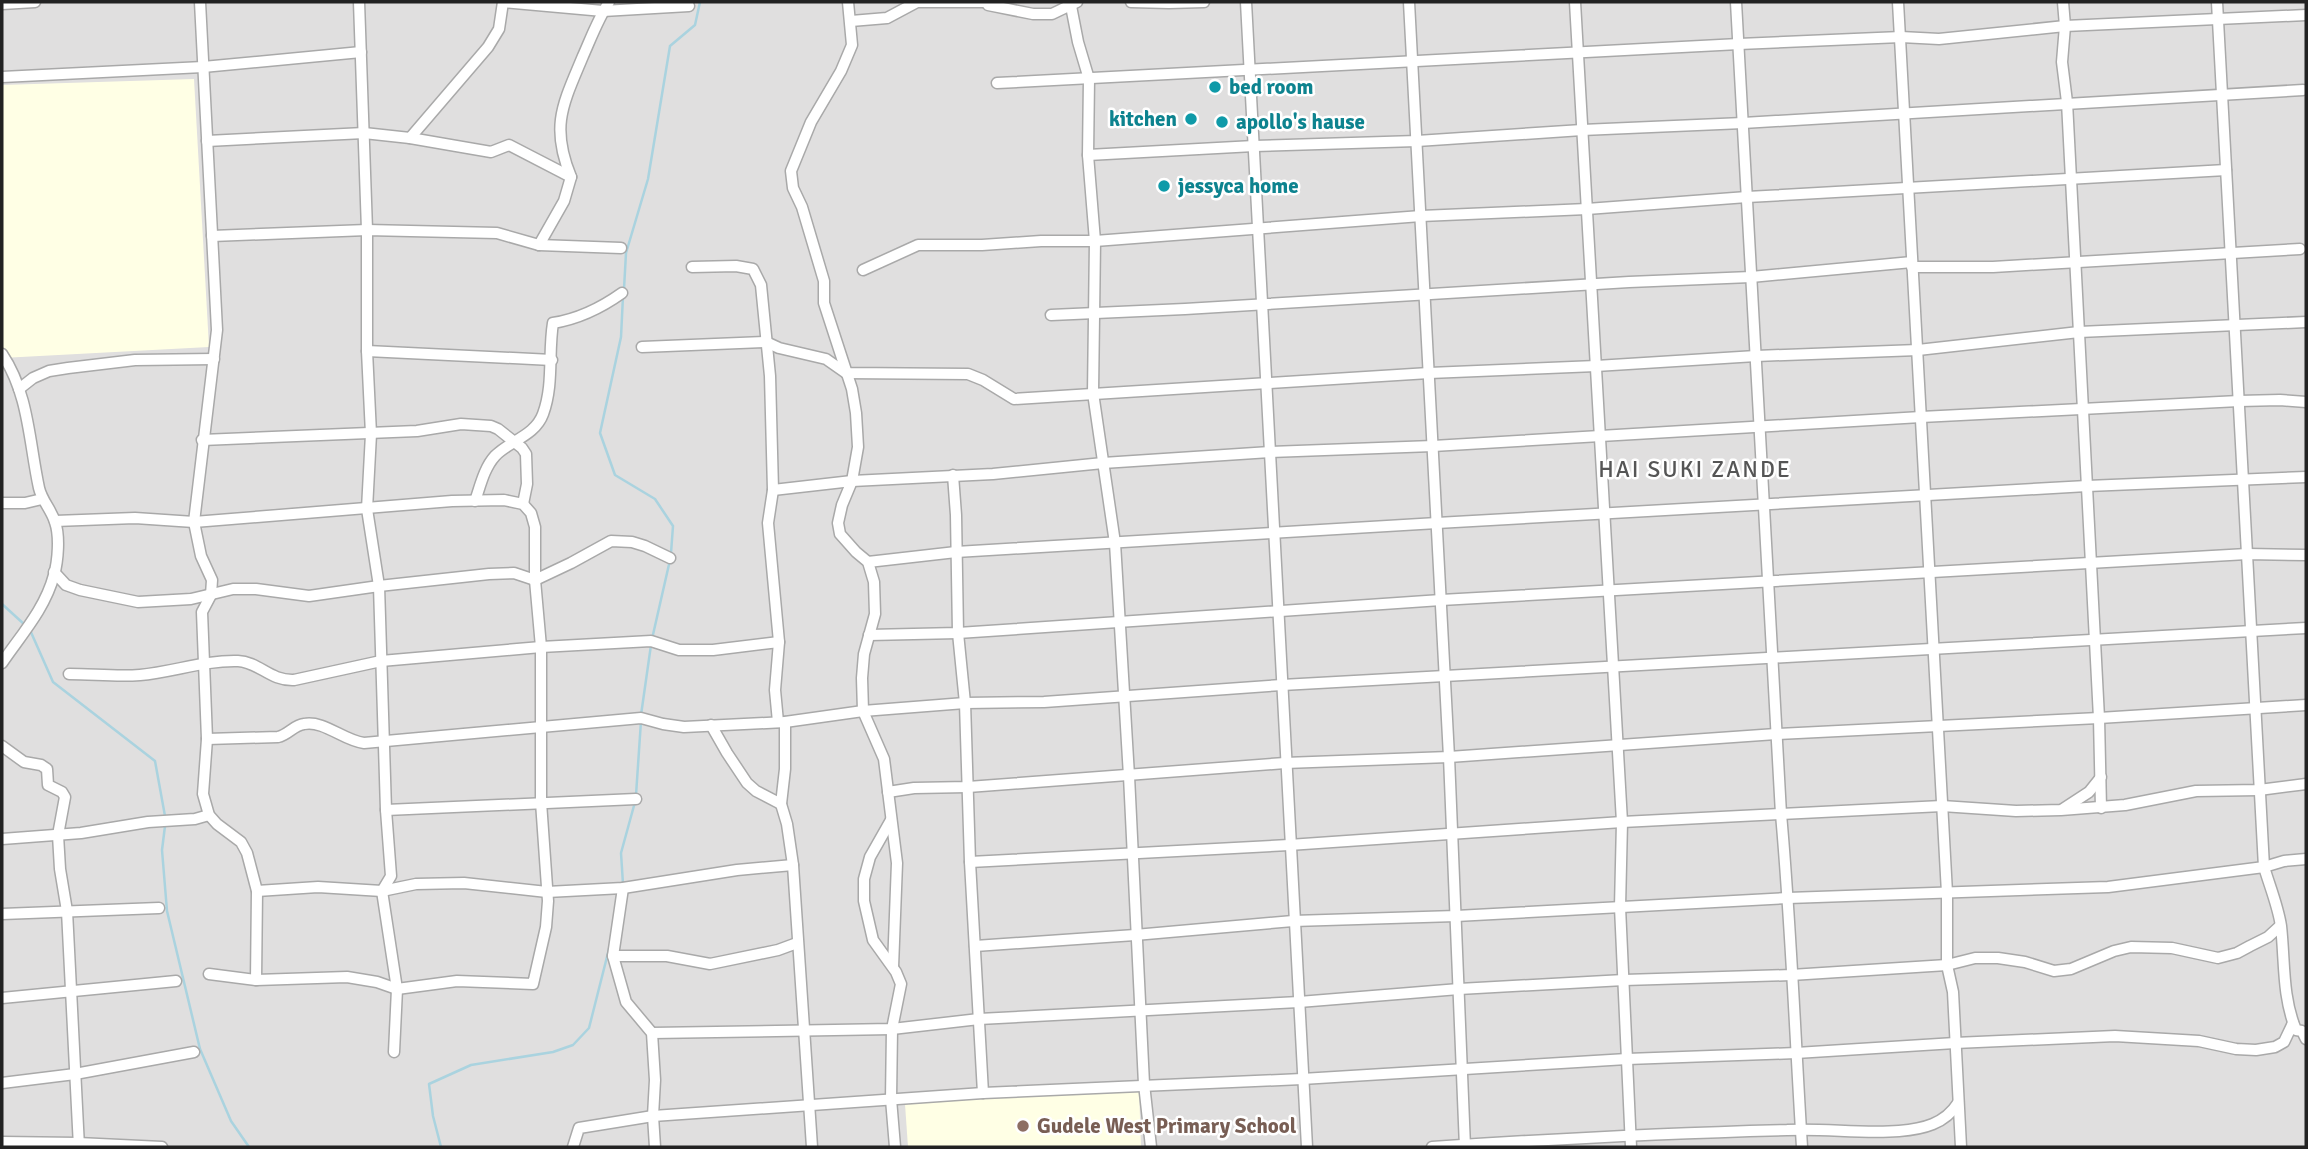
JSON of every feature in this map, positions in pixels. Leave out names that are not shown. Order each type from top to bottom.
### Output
[{"type":"street","points":[[2,4],[35,2]]},
{"type":"street","points":[[200,2],[217,330],[194,522],[201,556],[212,580],[211,594],[202,612],[207,739],[203,794],[209,816],[241,842],[247,853],[257,891],[256,980]]},
{"type":"street","points":[[359,2],[371,434],[367,509],[379,586],[383,742],[391,876],[382,891],[397,989],[394,1052]]},
{"type":"street","points":[[410,138],[488,47],[499,29],[503,2],[689,6]]},
{"type":"street","points":[[848,2],[852,46],[841,71],[811,122],[791,171],[793,188],[802,207],[824,281],[824,303],[856,413],[858,447],[852,481],[838,523],[840,534],[868,562],[874,582],[875,614],[862,678],[863,711],[884,758],[897,863],[893,967]]},
{"type":"street","points":[[851,21],[887,18],[917,2],[997,2]]},
{"type":"street","points":[[983,2],[995,8],[1032,14],[1052,14],[1074,4],[1078,42],[1089,79],[1088,155],[1096,242],[1093,393],[1115,543],[1129,776],[1135,935],[1144,1084],[1151,1147]]},
{"type":"street","points":[[1131,2],[1204,2]]},
{"type":"street","points":[[1246,2],[1307,1147]]},
{"type":"street","points":[[1409,2],[1453,835],[1465,1146]]},
{"type":"street","points":[[1575,2],[1622,822],[1620,907],[1632,1147]]},
{"type":"street","points":[[1736,2],[1776,734],[1802,1147]]},
{"type":"street","points":[[1898,2],[1947,893],[1947,965],[1953,992],[1961,1147]]},
{"type":"street","points":[[2063,2],[2065,26],[2062,62],[2071,178],[2099,718],[2101,808]]},
{"type":"street","points":[[2217,2],[2264,867],[2277,905],[2288,1011],[2296,1030],[2302,1031],[2306,1039]]},
{"type":"street","points":[[539,245],[564,201],[571,177],[561,142],[562,108],[606,6]]},
{"type":"street","points":[[997,83],[1739,44],[1900,37],[1950,38],[2065,26],[2306,15]]},
{"type":"street","points":[[2,77],[202,67],[361,52]]},
{"type":"street","points":[[1088,155],[1417,141],[2303,90]]},
{"type":"street","points":[[207,141],[364,133],[491,152],[509,145],[571,177]]},
{"type":"street","points":[[863,270],[918,245],[1096,242],[1421,216],[1587,209],[1747,197],[2227,170]]},
{"type":"street","points":[[212,236],[367,230],[497,233],[539,245],[621,248]]},
{"type":"street","points":[[1051,315],[1751,277],[1912,264],[1993,267],[2300,248]]},
{"type":"street","points":[[692,267],[736,265],[753,268],[761,285],[770,376],[774,490],[768,523],[779,642],[775,690],[781,722],[785,779],[781,804],[793,865],[811,1147]]},
{"type":"street","points":[[475,501],[486,469],[495,457],[535,426],[542,416],[549,391],[553,323],[578,317],[610,302],[622,293]]},
{"type":"street","points":[[642,347],[766,342],[779,348],[825,359],[846,373],[968,374],[1014,399],[1429,373],[1918,350],[2079,332],[2306,322]]},
{"type":"street","points":[[367,351],[552,360]]},
{"type":"street","points":[[2,354],[6,368],[19,389],[28,418],[42,499],[55,521],[57,554],[54,572],[35,617],[2,663]]},
{"type":"street","points":[[19,389],[33,378],[68,368],[135,360],[214,359]]},
{"type":"street","points":[[774,490],[852,481],[993,474],[1104,463],[1270,452],[1433,446],[2238,401],[2306,402]]},
{"type":"street","points":[[202,440],[371,434],[479,424],[498,429],[526,454],[527,484],[523,504]]},
{"type":"street","points":[[953,475],[958,633],[965,703],[970,862],[983,1093]]},
{"type":"street","points":[[868,562],[956,552],[1604,513],[2087,486],[2306,477]]},
{"type":"street","points":[[2,503],[25,503],[42,499]]},
{"type":"street","points":[[55,521],[135,518],[194,522],[452,501],[504,500],[523,504],[531,513],[535,527],[535,580],[541,648],[541,802],[547,892],[546,927],[533,984],[457,981],[397,989],[377,982],[347,977],[256,980],[209,974]]},
{"type":"street","points":[[54,572],[66,585],[138,602],[169,601],[233,590],[256,589],[309,596],[489,574],[514,573],[535,580],[611,541],[620,540],[645,546],[670,558]]},
{"type":"street","points":[[869,635],[958,633],[1441,600],[2246,554],[2306,555]]},
{"type":"street","points":[[207,739],[278,737],[304,723],[314,724],[356,743],[541,729],[641,718],[684,727],[781,722],[863,711],[965,703],[1044,702],[1282,685],[2306,628]]},
{"type":"street","points":[[69,674],[141,675],[203,663],[246,662],[282,681],[381,662],[541,648],[652,641],[678,650],[713,650],[779,642]]},
{"type":"street","points":[[888,792],[1286,763],[1449,757],[1776,734],[2306,705]]},
{"type":"street","points":[[711,725],[747,783],[781,804]]},
{"type":"street","points":[[2,746],[24,762],[47,769],[48,785],[62,792],[65,797],[58,835],[67,911],[78,1145]]},
{"type":"street","points":[[2101,780],[2106,790],[2125,805]]},
{"type":"street","points":[[2061,810],[2089,792],[2101,780]]},
{"type":"street","points":[[970,862],[1290,845],[1622,822],[1942,806],[2016,811],[2101,808],[2196,791],[2259,790],[2306,784]]},
{"type":"street","points":[[386,810],[636,799]]},
{"type":"street","points":[[2,839],[58,835],[209,816]]},
{"type":"street","points":[[891,820],[870,857],[864,878],[864,901],[873,940],[893,967],[901,984],[892,1029],[891,1099],[895,1147]]},
{"type":"street","points":[[975,946],[1293,921],[1456,916],[1788,898],[2108,887],[2306,859]]},
{"type":"street","points":[[257,891],[318,887],[382,891],[416,884],[464,883],[547,892],[623,888],[737,870],[793,865]]},
{"type":"street","points":[[623,888],[613,956],[626,1002],[652,1033],[655,1147]]},
{"type":"street","points":[[2,914],[159,908]]},
{"type":"street","points":[[652,1033],[892,1029],[979,1020],[1299,1002],[1459,989],[1791,975],[1947,965],[1975,958],[2025,962],[2054,971],[2071,969],[2131,947],[2172,948],[2218,958],[2236,953],[2269,937],[2280,926]]},
{"type":"street","points":[[613,956],[667,956],[710,964],[778,950],[797,943]]},
{"type":"street","points":[[2,998],[176,981]]},
{"type":"street","points":[[573,1147],[579,1128],[653,1116],[1144,1084],[1302,1079],[1627,1059],[2115,1036],[2199,1041],[2236,1049],[2256,1050],[2275,1047],[2284,1042],[2293,1023]]},
{"type":"street","points":[[2,1083],[75,1074],[194,1052]]},
{"type":"street","points":[[1432,1147],[1630,1135],[1801,1129],[1900,1131],[1940,1122],[1952,1114],[1959,1102]]},
{"type":"street","points":[[2,1142],[162,1147]]},
{"type":"shaded area","points":[[2,2],[2306,2],[2306,1147],[2,1147]]},
{"type":"shaded area","points":[[194,79],[209,347],[2,358],[2,85]]},
{"type":"shaded area","name":"Gudele West Primary School","points":[[1139,1089],[1141,1147],[908,1147],[905,1104]]},
{"type":"waterway","points":[[624,289],[626,253],[648,179],[670,46],[695,25],[700,2]]},
{"type":"waterway","points":[[623,296],[621,337],[600,433],[615,475],[655,499],[673,526],[671,553]]},
{"type":"waterway","points":[[652,639],[670,560]]},
{"type":"waterway","points":[[2,604],[25,625]]},
{"type":"waterway","points":[[30,630],[53,682],[155,761],[165,816]]},
{"type":"waterway","points":[[641,715],[651,645]]},
{"type":"waterway","points":[[636,795],[641,721]]},
{"type":"waterway","points":[[623,884],[621,853],[635,802]]},
{"type":"waterway","points":[[165,826],[162,850],[167,911],[200,1049],[231,1121],[249,1147]]},
{"type":"waterway","points":[[441,1147],[429,1084],[471,1065],[553,1052],[573,1045],[589,1028],[610,945]]},
{"type":"place","name":"bed room","points":[[1215,87]]},
{"type":"place","name":"kitchen","points":[[1191,119]]},
{"type":"place","name":"apollo's hause","points":[[1222,122]]},
{"type":"place","name":"jessyca home","points":[[1164,186]]},
{"type":"place","name":"Gudele West Primary School","points":[[1023,1126]]},
{"type":"district","name":"HAI SUKI ZANDE","points":[[1695,469]]}]
